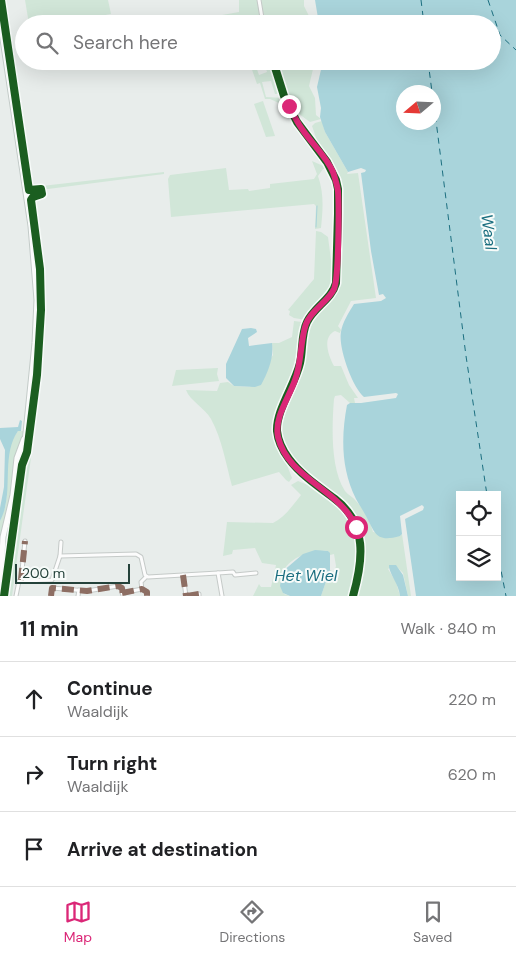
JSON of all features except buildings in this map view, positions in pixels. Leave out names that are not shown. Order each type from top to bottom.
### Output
[{"type":"main road","points":[[0,19],[31,226],[37,300],[36,342],[24,447],[16,466],[13,495],[1,547],[0,591]]},
{"type":"street","points":[[259,0],[262,15]]},
{"type":"street","points":[[276,70],[284,96],[297,122],[333,172],[338,189],[335,287],[307,322],[298,372],[279,417],[277,432],[284,451],[294,465],[305,476],[338,501],[354,521],[360,541],[361,557],[359,576],[353,596]]},
{"type":"street","points":[[16,596],[18,583],[21,580],[25,541]]},
{"type":"street","points":[[51,596],[52,580],[60,556],[61,542]]},
{"type":"street","points":[[60,556],[136,554],[142,559],[146,577]]},
{"type":"street","points":[[142,589],[141,581],[146,577],[228,572],[233,572],[235,575],[256,573]]},
{"type":"street","points":[[218,573],[222,596]]},
{"type":"street","points":[[183,575],[186,596],[199,594],[199,596]]},
{"type":"street","points":[[21,580],[52,580]]},
{"type":"street","points":[[52,588],[88,591],[118,586],[122,588],[122,594],[142,589],[147,592],[147,596]]},
{"type":"street","points":[[78,596],[79,590]]},
{"type":"street","points":[[87,596],[88,591]]},
{"type":"green space","points":[[2,0],[6,0],[33,187],[164,172],[164,174],[48,189],[30,189]]},
{"type":"green space","points":[[25,0],[108,0],[111,14],[106,15],[28,15]]},
{"type":"green space","points":[[239,0],[257,0],[260,15],[222,15],[239,12]]},
{"type":"green space","points":[[261,0],[304,0],[304,6],[308,15],[264,15]]},
{"type":"green space","points":[[252,70],[257,70],[259,75],[267,72],[266,70],[274,70],[282,94],[275,94],[271,81],[262,82],[266,97],[284,98],[284,103],[281,104],[265,99],[260,83],[257,84]]},
{"type":"green space","points":[[277,70],[313,70],[309,86],[315,98],[316,115],[321,119],[310,122],[302,116],[290,103]]},
{"type":"green space","points":[[263,101],[275,136],[266,137],[254,104]]},
{"type":"green space","points":[[322,121],[325,132],[348,172],[347,174],[358,173],[376,298],[351,301],[338,326],[341,330],[340,333],[335,331],[327,342],[328,352],[334,366],[341,366],[349,385],[358,398],[354,398],[355,403],[350,403],[341,395],[335,396],[333,409],[334,459],[340,482],[345,491],[362,508],[373,532],[400,536],[402,534],[411,596],[408,596],[403,573],[395,565],[388,569],[396,582],[400,596],[354,596],[362,558],[360,534],[356,523],[340,501],[296,466],[284,449],[280,439],[279,422],[284,406],[299,374],[307,325],[314,314],[325,306],[325,302],[336,289],[338,280],[340,200],[338,186],[333,170],[321,152],[312,126]]},
{"type":"green space","points":[[312,161],[328,168],[323,169],[318,176],[322,201],[321,228],[315,229],[316,206],[314,204],[171,217],[168,179],[170,175],[226,168],[229,190],[248,189],[249,191],[270,188],[270,184],[314,179],[317,174]]},
{"type":"green space","points":[[316,231],[328,237],[334,283],[332,290],[306,320],[294,318],[289,315],[290,311],[288,310],[314,279]]},
{"type":"green space","points":[[294,321],[302,322],[304,325],[296,373],[279,415],[278,442],[292,478],[289,482],[279,472],[232,486],[215,427],[208,415],[191,398],[186,390],[217,391],[220,383],[228,382],[234,386],[250,387],[273,355],[272,343],[279,343],[292,337]]},
{"type":"green space","points":[[218,368],[219,381],[172,386],[176,370]]},
{"type":"green space","points":[[18,431],[24,431],[0,541],[0,521],[7,494],[8,456],[13,439]]},
{"type":"green space","points":[[27,435],[3,596],[1,596],[3,545],[18,468]]},
{"type":"green space","points":[[30,435],[34,436],[12,596],[7,596],[26,467],[23,466]]},
{"type":"green space","points":[[298,481],[328,496],[344,509],[343,513],[346,512],[352,522],[356,532],[359,553],[357,574],[351,596],[321,596],[330,570],[334,572],[336,566],[334,554],[330,555],[328,551],[319,551],[300,556],[285,568],[281,584],[284,594],[290,596],[253,596],[259,584],[261,587],[271,587],[276,565],[262,563],[255,548],[233,550],[232,554],[223,556],[227,522],[273,523],[292,507],[301,495],[291,485]]},
{"type":"water","name":"Waal","points":[[315,0],[516,0],[516,596],[416,596],[405,519],[423,510],[424,507],[422,505],[400,516],[402,534],[400,536],[392,538],[381,537],[374,532],[351,488],[345,465],[343,441],[347,405],[350,403],[396,398],[398,394],[364,397],[355,385],[344,357],[341,339],[342,329],[354,304],[381,301],[386,298],[383,294],[379,295],[371,251],[361,173],[366,170],[361,168],[348,172],[325,132],[320,117],[321,108],[317,87],[321,70],[501,70],[501,15],[318,15]]},
{"type":"water","points":[[242,329],[256,329],[257,332],[248,338],[249,346],[272,343],[270,365],[261,385],[255,387],[234,386],[226,378],[226,364]]},
{"type":"water","points":[[20,420],[22,421],[21,431],[18,431],[10,452],[7,499],[0,521],[0,508],[4,487],[5,450],[0,439],[0,428],[18,427]]},
{"type":"water","name":"Het Wiel","points":[[315,550],[328,551],[330,553],[330,570],[321,596],[290,596],[283,593],[280,586],[282,572],[303,554]]},
{"type":"water","points":[[389,565],[396,565],[403,575],[408,596],[400,596]]},
{"type":"waterway","points":[[316,227],[317,206]]},
{"type":"ferry route","points":[[421,0],[423,15]]},
{"type":"ferry route","points":[[488,0],[493,15]]},
{"type":"ferry route","points":[[501,36],[516,50]]},
{"type":"ferry route","points":[[429,70],[431,85]]},
{"type":"ferry route","points":[[437,130],[466,356],[486,491]]},
{"type":"ferry route","points":[[501,570],[506,596]]},
{"type":"marked path","points":[[21,580],[25,541]]},
{"type":"marked path","points":[[183,575],[186,596]]},
{"type":"marked path","points":[[51,596],[52,588],[87,591],[118,586],[122,588],[123,596]]},
{"type":"marked path","points":[[122,593],[142,589],[147,592],[147,596]]},
{"type":"marked path","points":[[187,596],[199,594],[199,596]]},
{"type":"cycle path","points":[[1,0],[29,190],[41,189],[42,194],[33,197],[31,200],[40,269],[41,310],[37,375],[27,452],[22,465],[4,596]]},
{"type":"cycle path","points":[[276,70],[284,96],[297,122],[327,162],[336,180],[338,189],[336,283],[331,294],[310,317],[305,327],[298,371],[279,415],[277,431],[283,449],[294,465],[346,509],[353,520],[358,531],[360,544],[359,570],[353,596]]},
{"type":"route","points":[[289,106],[302,130],[327,162],[336,180],[338,189],[337,270],[333,291],[307,322],[298,372],[279,417],[277,432],[284,451],[294,465],[346,509],[356,527]]}]
